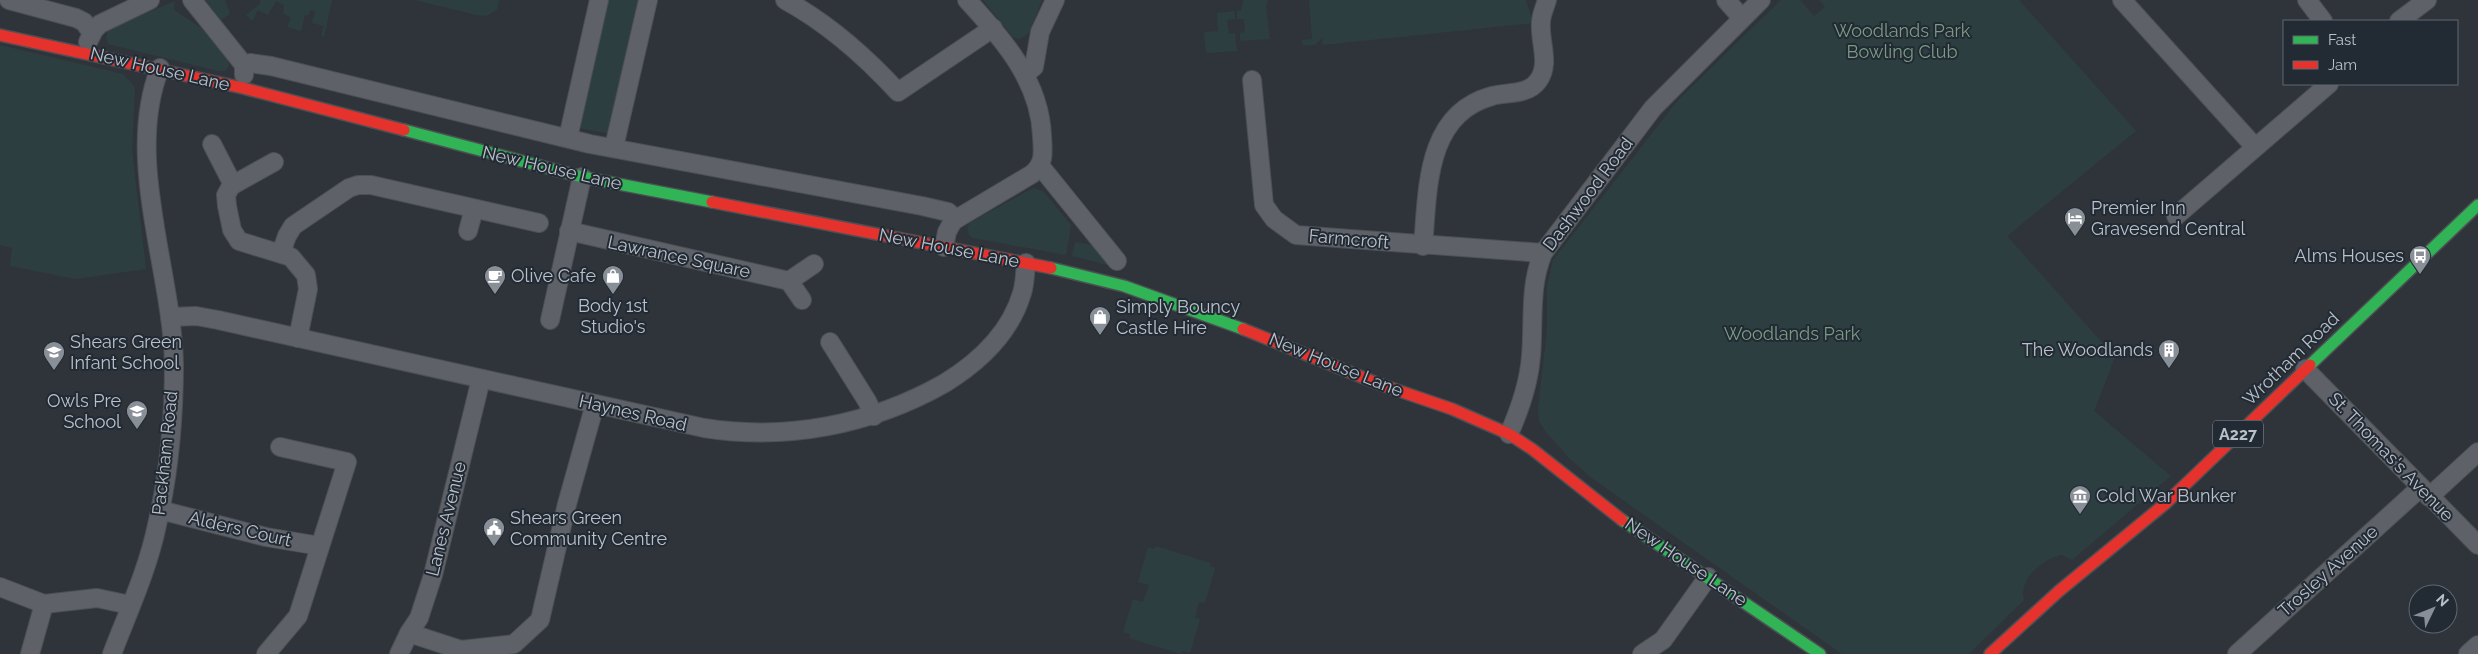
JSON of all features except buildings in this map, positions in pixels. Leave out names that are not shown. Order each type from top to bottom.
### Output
[{"type":"street","name":"New House Lane","points":[[9,0],[76,18],[84,22],[92,33]]},
{"type":"street","points":[[86,52],[92,33],[105,20],[150,0]]},
{"type":"street","name":"New House Lane","points":[[192,0],[244,70],[250,63],[271,66],[568,138],[930,208],[950,213],[956,219]]},
{"type":"street","points":[[568,138],[599,0]]},
{"type":"street","points":[[614,147],[648,0]]},
{"type":"street","points":[[785,0],[837,32],[870,61],[898,92],[993,28]]},
{"type":"street","points":[[944,247],[948,229],[956,219],[1032,174],[1040,167],[1043,149],[1040,110],[1026,73],[993,28],[967,0]]},
{"type":"street","points":[[1026,73],[1034,67],[1040,32],[1055,0]]},
{"type":"street","points":[[1423,246],[1431,167],[1440,140],[1455,119],[1475,103],[1491,96],[1528,89],[1539,80],[1544,60],[1540,21],[1547,0]]},
{"type":"street","points":[[1726,0],[1742,18]]},
{"type":"street","name":"Dashwood Road","points":[[1509,434],[1524,397],[1528,378],[1534,278],[1542,253],[1653,108],[1761,0]]},
{"type":"street","points":[[2122,0],[2255,147]]},
{"type":"street","points":[[2307,0],[2322,20]]},
{"type":"street","points":[[2400,20],[2427,0]]},
{"type":"street","name":"New House Lane","points":[[0,34],[160,68],[322,108],[582,177],[1065,270],[1149,294],[1219,319],[1379,384],[1452,409],[1509,434],[1532,449],[1621,519],[1820,654]]},
{"type":"street","name":"Packham Road","points":[[112,654],[157,527],[171,430],[174,363],[170,317],[146,155],[148,115],[160,68]]},
{"type":"street","name":"Farmcroft","points":[[1252,80],[1264,205],[1274,218],[1296,235],[1423,246],[1542,253]]},
{"type":"street","points":[[2176,216],[2328,85]]},
{"type":"street","points":[[212,144],[233,184]]},
{"type":"street","points":[[274,162],[233,184],[227,193],[227,206],[236,237],[241,242],[281,253],[297,261],[308,280],[306,306],[298,338]]},
{"type":"street","points":[[1040,167],[1117,261]]},
{"type":"street","points":[[550,320],[582,177]]},
{"type":"street","points":[[281,253],[288,233],[294,226],[346,189],[358,184],[539,223]]},
{"type":"street","name":"Wrotham Road","points":[[1990,654],[2059,591],[2166,503],[2478,205]]},
{"type":"street","points":[[468,231],[474,210]]},
{"type":"street","name":"Lawrance Square","points":[[569,231],[789,281]]},
{"type":"street","name":"Haynes Road","points":[[170,317],[201,317],[704,428],[756,433],[813,429],[874,416],[931,391],[981,358],[1003,332],[1015,311],[1022,293],[1026,263]]},
{"type":"street","points":[[802,300],[789,281],[814,264]]},
{"type":"street","points":[[830,342],[867,401],[874,416]]},
{"type":"street","name":"St. Thomas's Avenue","points":[[2305,369],[2478,545]]},
{"type":"street","name":"Lanes Avenue","points":[[399,654],[419,618],[433,575],[481,379]]},
{"type":"street","points":[[409,633],[461,650],[514,644],[540,620],[567,504],[595,404]]},
{"type":"street","points":[[266,654],[298,616],[347,462],[280,447]]},
{"type":"street","name":"Trosley Avenue","points":[[2237,654],[2425,492],[2478,452]]},
{"type":"street","name":"Alders Court","points":[[160,510],[266,537],[320,546]]},
{"type":"street","points":[[1642,654],[1663,640],[1708,577]]},
{"type":"street","points":[[0,587],[44,604],[96,598],[130,605]]},
{"type":"street","points":[[30,654],[44,604]]},
{"type":"street","points":[[2468,654],[2478,645]]},
{"type":"green space","points":[[205,0],[225,0],[230,14],[221,20]]},
{"type":"green space","points":[[260,0],[332,0],[324,37],[321,36],[324,26],[312,23],[315,11],[310,10],[309,15],[305,15],[301,31],[287,27],[291,18],[283,13],[284,5],[276,1],[268,15],[258,10],[252,21],[246,15],[260,4]]},
{"type":"green space","points":[[415,0],[499,0],[497,10],[486,16]]},
{"type":"green space","points":[[602,0],[644,0],[612,134],[573,127]]},
{"type":"green space","points":[[983,0],[1042,0],[1029,33],[1020,39],[1013,37]]},
{"type":"green space","points":[[1243,0],[1268,0],[1266,7],[1270,39],[1240,41],[1240,33],[1245,32],[1244,19],[1237,19],[1237,11],[1241,11]]},
{"type":"green space","points":[[1309,0],[1526,0],[1533,23],[1323,45],[1322,38],[1315,45],[1303,46],[1302,40],[1312,39]]},
{"type":"green space","name":"Woodlands Park","points":[[1781,0],[1800,0],[1814,16],[1825,7],[1819,0],[2019,0],[2136,131],[2007,236],[2115,357],[2094,411],[2171,476],[2072,560],[2062,555],[2047,560],[2040,565],[2028,578],[2023,592],[2024,600],[1969,654],[1842,654],[1593,479],[1571,460],[1546,432],[1539,421],[1538,408],[1547,330],[1547,286],[1553,260],[1678,100]]},
{"type":"green space","points":[[175,1],[174,10],[201,28],[228,60],[229,66],[225,71],[218,71],[108,44],[106,36],[109,29]]},
{"type":"green space","points":[[1234,11],[1235,19],[1227,20],[1229,34],[1235,33],[1237,51],[1206,53],[1204,32],[1218,31],[1217,13]]},
{"type":"green space","points":[[0,45],[123,74],[135,87],[132,150],[146,269],[75,279],[10,266],[12,248],[0,245]]},
{"type":"green space","points":[[1033,188],[1043,191],[1071,225],[1066,255],[973,238],[969,235],[967,227],[971,222]]},
{"type":"green space","points":[[1075,242],[1093,245],[1107,265],[1072,256]]},
{"type":"green space","points":[[1156,546],[1210,563],[1210,566],[1215,568],[1205,603],[1199,602],[1195,618],[1200,619],[1190,653],[1182,651],[1181,654],[1129,638],[1130,634],[1123,632],[1133,599],[1143,602],[1149,585],[1138,582],[1148,547],[1154,549]]},
{"type":"traffic: fast","points":[[404,130],[582,177],[712,202]]},
{"type":"traffic: fast","points":[[2310,365],[2478,205]]},
{"type":"traffic: fast","points":[[1051,268],[1124,286],[1243,329]]},
{"type":"traffic: fast","points":[[1622,520],[1820,654]]},
{"type":"traffic: jam","points":[[0,35],[243,88],[404,130]]},
{"type":"traffic: jam","points":[[712,202],[1051,268]]},
{"type":"traffic: jam","points":[[1243,329],[1379,384],[1452,409],[1509,434],[1532,449],[1622,520]]},
{"type":"traffic: jam","points":[[1990,654],[2059,591],[2166,503],[2310,365]]},
{"type":"place","name":"Premier Inn Gravesend Central","points":[[2075,237]]},
{"type":"place","name":"Alms Houses","points":[[2420,275]]},
{"type":"place","name":"Olive Cafe","points":[[495,295]]},
{"type":"place","name":"Body 1st Studio's","points":[[613,295]]},
{"type":"place","name":"Simply Bouncy Castle Hire","points":[[1100,336]]},
{"type":"place","name":"The Woodlands","points":[[2169,369]]},
{"type":"place","name":"Shears Green Infant School","points":[[54,371]]},
{"type":"place","name":"Owls Pre School","points":[[137,430]]},
{"type":"place","name":"Cold War Bunker","points":[[2080,515]]},
{"type":"place","name":"Shears Green Community Centre","points":[[494,547]]},
{"type":"park label","name":"Woodlands Park Bowling Club","points":[[1902,41]]}]
